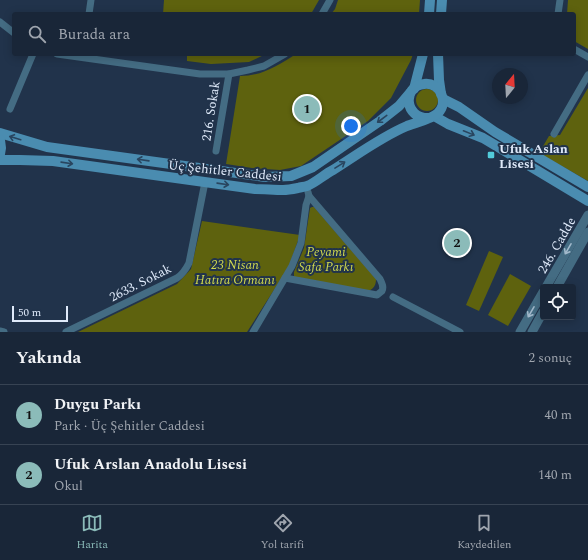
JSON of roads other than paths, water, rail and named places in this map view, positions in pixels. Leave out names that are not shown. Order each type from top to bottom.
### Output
[{"type":"main road","points":[[428,12],[430,0]]},
{"type":"main road","points":[[441,12],[442,0]]},
{"type":"main road","points":[[422,56],[409,98],[409,104],[414,113],[424,118],[432,117],[438,113],[443,104],[439,80],[438,56]]},
{"type":"main road","points":[[412,91],[423,84],[434,86],[438,89],[442,96],[495,132],[588,187]]},
{"type":"main road","name":"Üç Şehitler Caddesi","points":[[0,133],[47,147],[265,177],[291,176],[313,167],[380,121],[399,106],[412,91]]},
{"type":"main road","points":[[432,117],[483,138],[588,200]]},
{"type":"main road","name":"Üç Şehitler Caddesi","points":[[0,160],[53,161],[205,182],[284,190],[307,186],[389,134],[432,117]]},
{"type":"main road","points":[[0,140],[0,154]]},
{"type":"street","points":[[89,12],[91,0]]},
{"type":"street","points":[[323,12],[330,0]]},
{"type":"street","points":[[558,12],[560,0]]},
{"type":"street","points":[[0,22],[12,31]]},
{"type":"street","points":[[576,50],[588,57]]},
{"type":"street","points":[[10,109],[32,56]]},
{"type":"street","points":[[84,56],[200,74],[228,74],[264,66],[282,56]]},
{"type":"street","name":"216. Sokak","points":[[216,151],[228,74]]},
{"type":"street","points":[[554,134],[588,75]]},
{"type":"street","name":"2633. Sokak","points":[[66,332],[177,278],[186,270],[189,263],[205,182]]},
{"type":"street","points":[[284,278],[376,295],[381,293],[383,289],[380,280],[309,196],[307,186]]},
{"type":"street","points":[[253,332],[294,261],[301,243],[306,205],[309,196]]},
{"type":"street","name":"246. Cadde","points":[[548,284],[588,215]]},
{"type":"street","name":"246. Cadde","points":[[559,284],[588,232]]},
{"type":"street","points":[[393,297],[460,332]]},
{"type":"street","name":"246. Cadde","points":[[520,332],[540,297]]},
{"type":"street","points":[[532,332],[540,317]]},
{"type":"place","name":"Duygu Parkı","points":[[307,109]]},
{"type":"place","name":"Ufuk Aslan Lisesi","points":[[491,155]]},
{"type":"place","name":"Ufuk Arslan Anadolu Lisesi","points":[[457,243]]},
{"type":"park label","name":"Peyami Safa Parkı","points":[[326,258]]},
{"type":"park label","name":"23 Nisan Hatıra Ormanı","points":[[235,272]]}]
